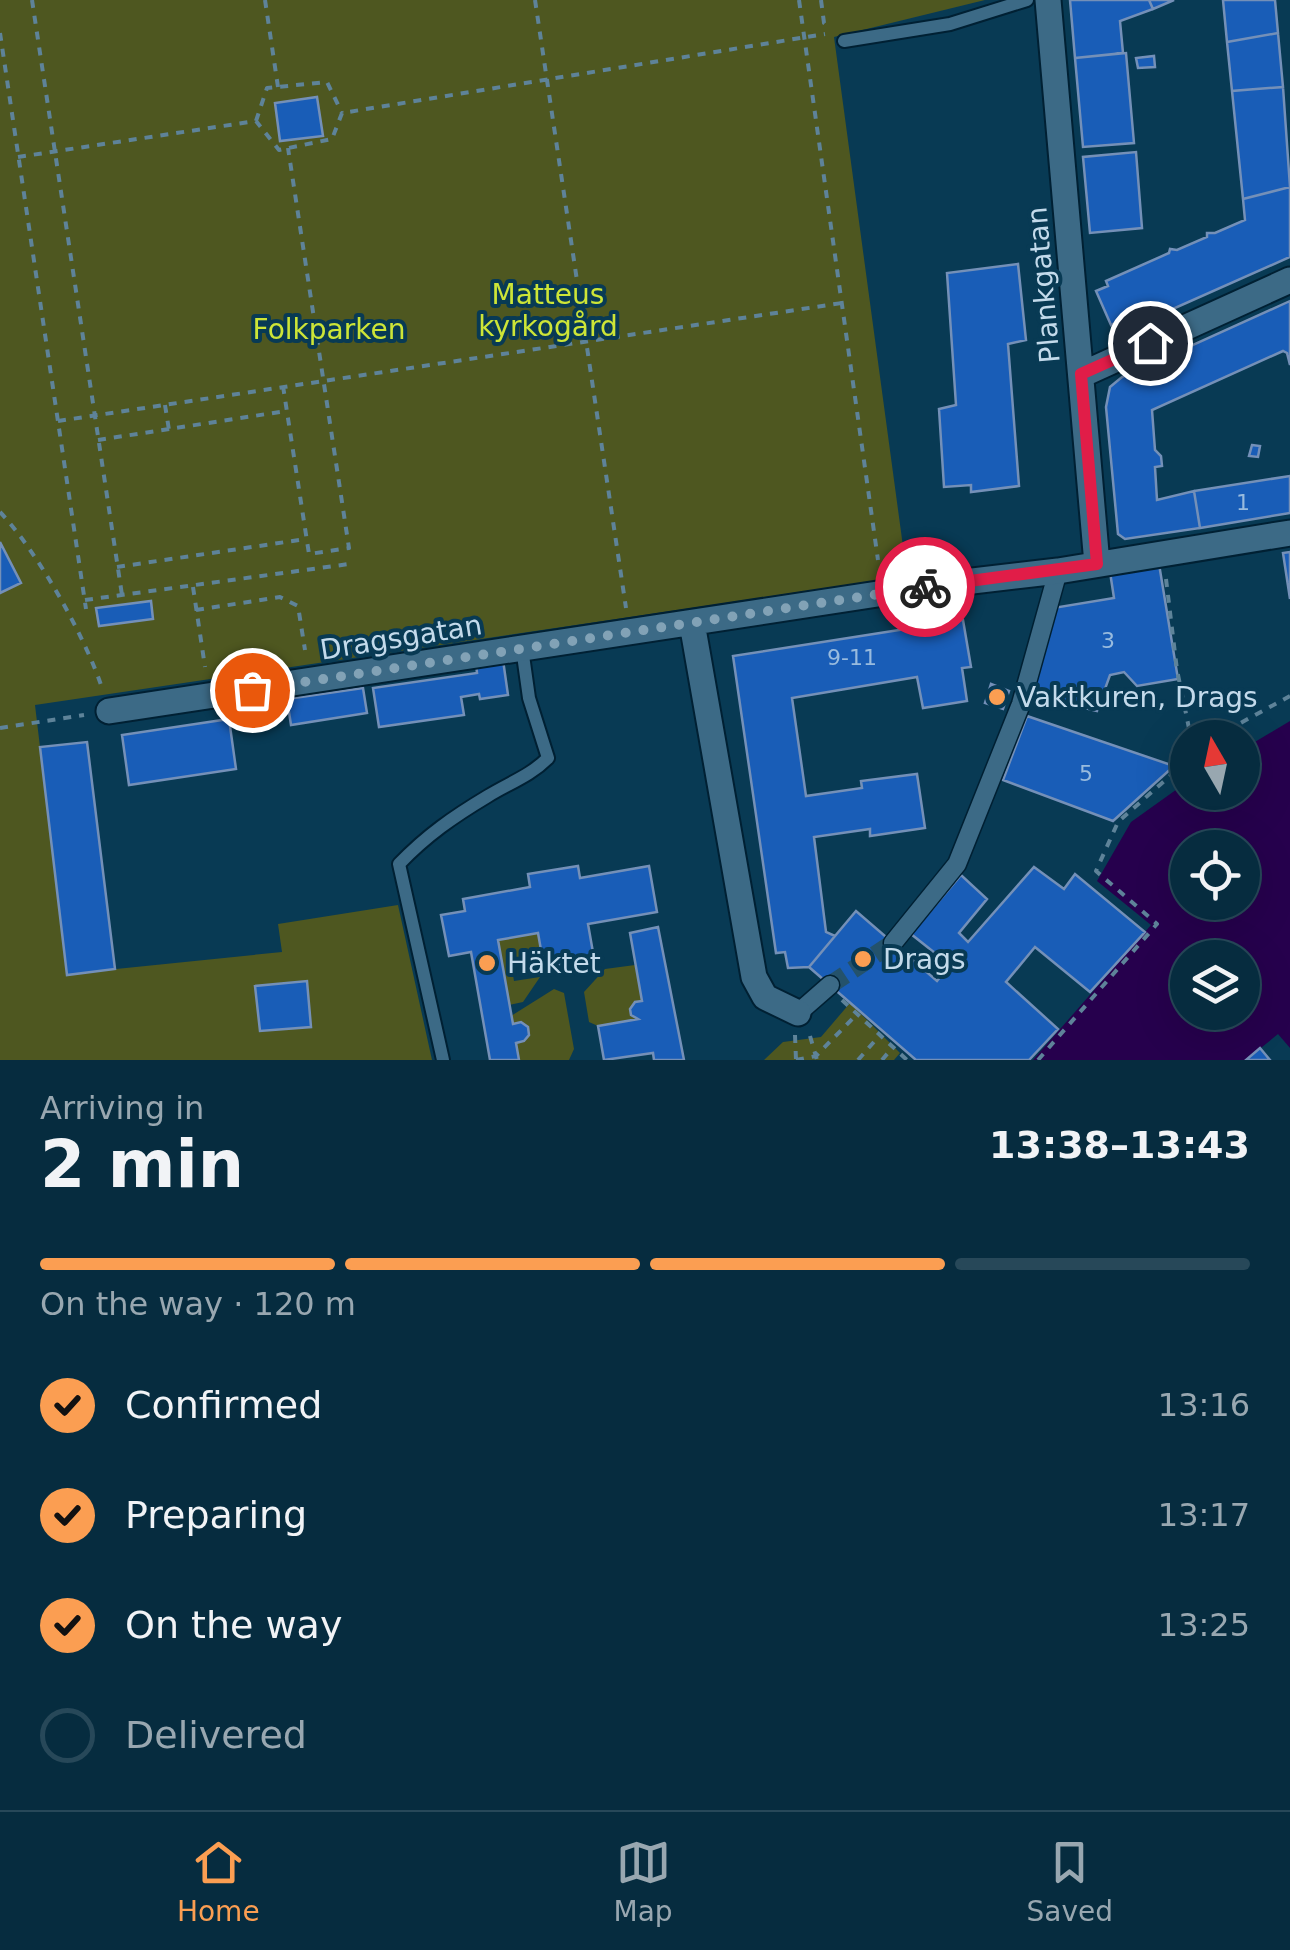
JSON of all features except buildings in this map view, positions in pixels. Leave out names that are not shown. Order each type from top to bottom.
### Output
[{"type":"street","name":"Plankgatan","points":[[1048,0],[1097,564]]},
{"type":"street","points":[[1081,374],[1290,280]]},
{"type":"street","name":"Dragsgatan","points":[[109,711],[1290,533]]},
{"type":"street","points":[[893,943],[956,864],[1021,704],[1058,571]]},
{"type":"street","points":[[692,623],[754,977],[766,997],[798,1013],[830,985]]},
{"type":"lane","points":[[844,40],[950,24],[1026,0]]},
{"type":"lane","points":[[442,1060],[399,864],[431,832],[532,774],[548,758],[528,698],[522,648]]},
{"type":"path","points":[[32,0],[122,596]]},
{"type":"path","points":[[265,0],[278,87]]},
{"type":"path","points":[[535,0],[627,612]]},
{"type":"path","points":[[798,0],[878,560]]},
{"type":"path","points":[[342,113],[835,32],[824,23],[822,0]]},
{"type":"path","points":[[0,32],[86,610]]},
{"type":"path","points":[[327,82],[342,113],[332,138],[279,150],[256,122],[267,88],[327,82]]},
{"type":"path","points":[[18,157],[256,122]]},
{"type":"path","points":[[283,386],[308,554],[349,548],[288,148]]},
{"type":"path","points":[[58,421],[842,303]]},
{"type":"path","points":[[165,404],[168,430]]},
{"type":"path","points":[[98,440],[287,411]]},
{"type":"path","points":[[0,512],[57,596],[95,666],[109,711],[0,728]]},
{"type":"path","points":[[118,567],[306,539]]},
{"type":"path","points":[[1162,554],[1187,720]]},
{"type":"path","points":[[84,600],[349,564]]},
{"type":"path","points":[[193,587],[206,666]]},
{"type":"path","points":[[196,610],[280,597],[298,606],[305,650]]},
{"type":"path","points":[[1246,720],[1290,696]]},
{"type":"path","points":[[1038,1060],[1158,924],[1096,871],[1118,822],[1170,776]]},
{"type":"path","points":[[848,1006],[907,1060]]},
{"type":"path","points":[[793,1044],[796,1060],[816,1058],[857,1014]]},
{"type":"path","points":[[858,1060],[880,1035]]},
{"type":"path","points":[[813,1041],[816,1058]]},
{"type":"path","points":[[882,1060],[893,1048]]},
{"type":"green space","name":"Matteus kyrkogård","points":[[0,0],[985,0],[834,37],[907,576],[35,705],[67,974],[282,952],[278,924],[398,905],[432,1060],[0,1060]]},
{"type":"green space","points":[[538,933],[543,958],[511,964],[514,981],[540,977],[523,1002],[509,1005],[498,940]]},
{"type":"green space","points":[[635,965],[642,1001],[635,1002],[630,1009],[638,1019],[598,1026],[589,1022],[584,992],[605,969]]},
{"type":"green space","points":[[554,989],[564,993],[574,1049],[569,1060],[519,1060],[516,1043],[525,1041],[528,1027],[521,1022],[513,1024],[511,1016]]},
{"type":"green space","points":[[850,1003],[900,1053],[894,1060],[764,1060],[783,1042],[821,1037]]},
{"type":"shaded area","points":[[1290,721],[1290,1048],[1278,1034],[1246,1060],[1033,1060],[1151,925],[1097,881],[1131,822],[1170,794],[1170,810],[1260,810],[1260,739]]},
{"type":"tunnel","points":[[830,985],[893,943]]},
{"type":"way so far","points":[[252,690],[925,587]]},
{"type":"place","name":"Vaktkuren, Drags","points":[[997,697]]},
{"type":"place","name":"Drags","points":[[863,959]]},
{"type":"place","name":"Häktet","points":[[487,963]]},
{"type":"route","points":[[925,587],[1097,564],[1081,374],[1150,343]]},
{"type":"park label","name":"Folkparken","points":[[329,329]]}]
